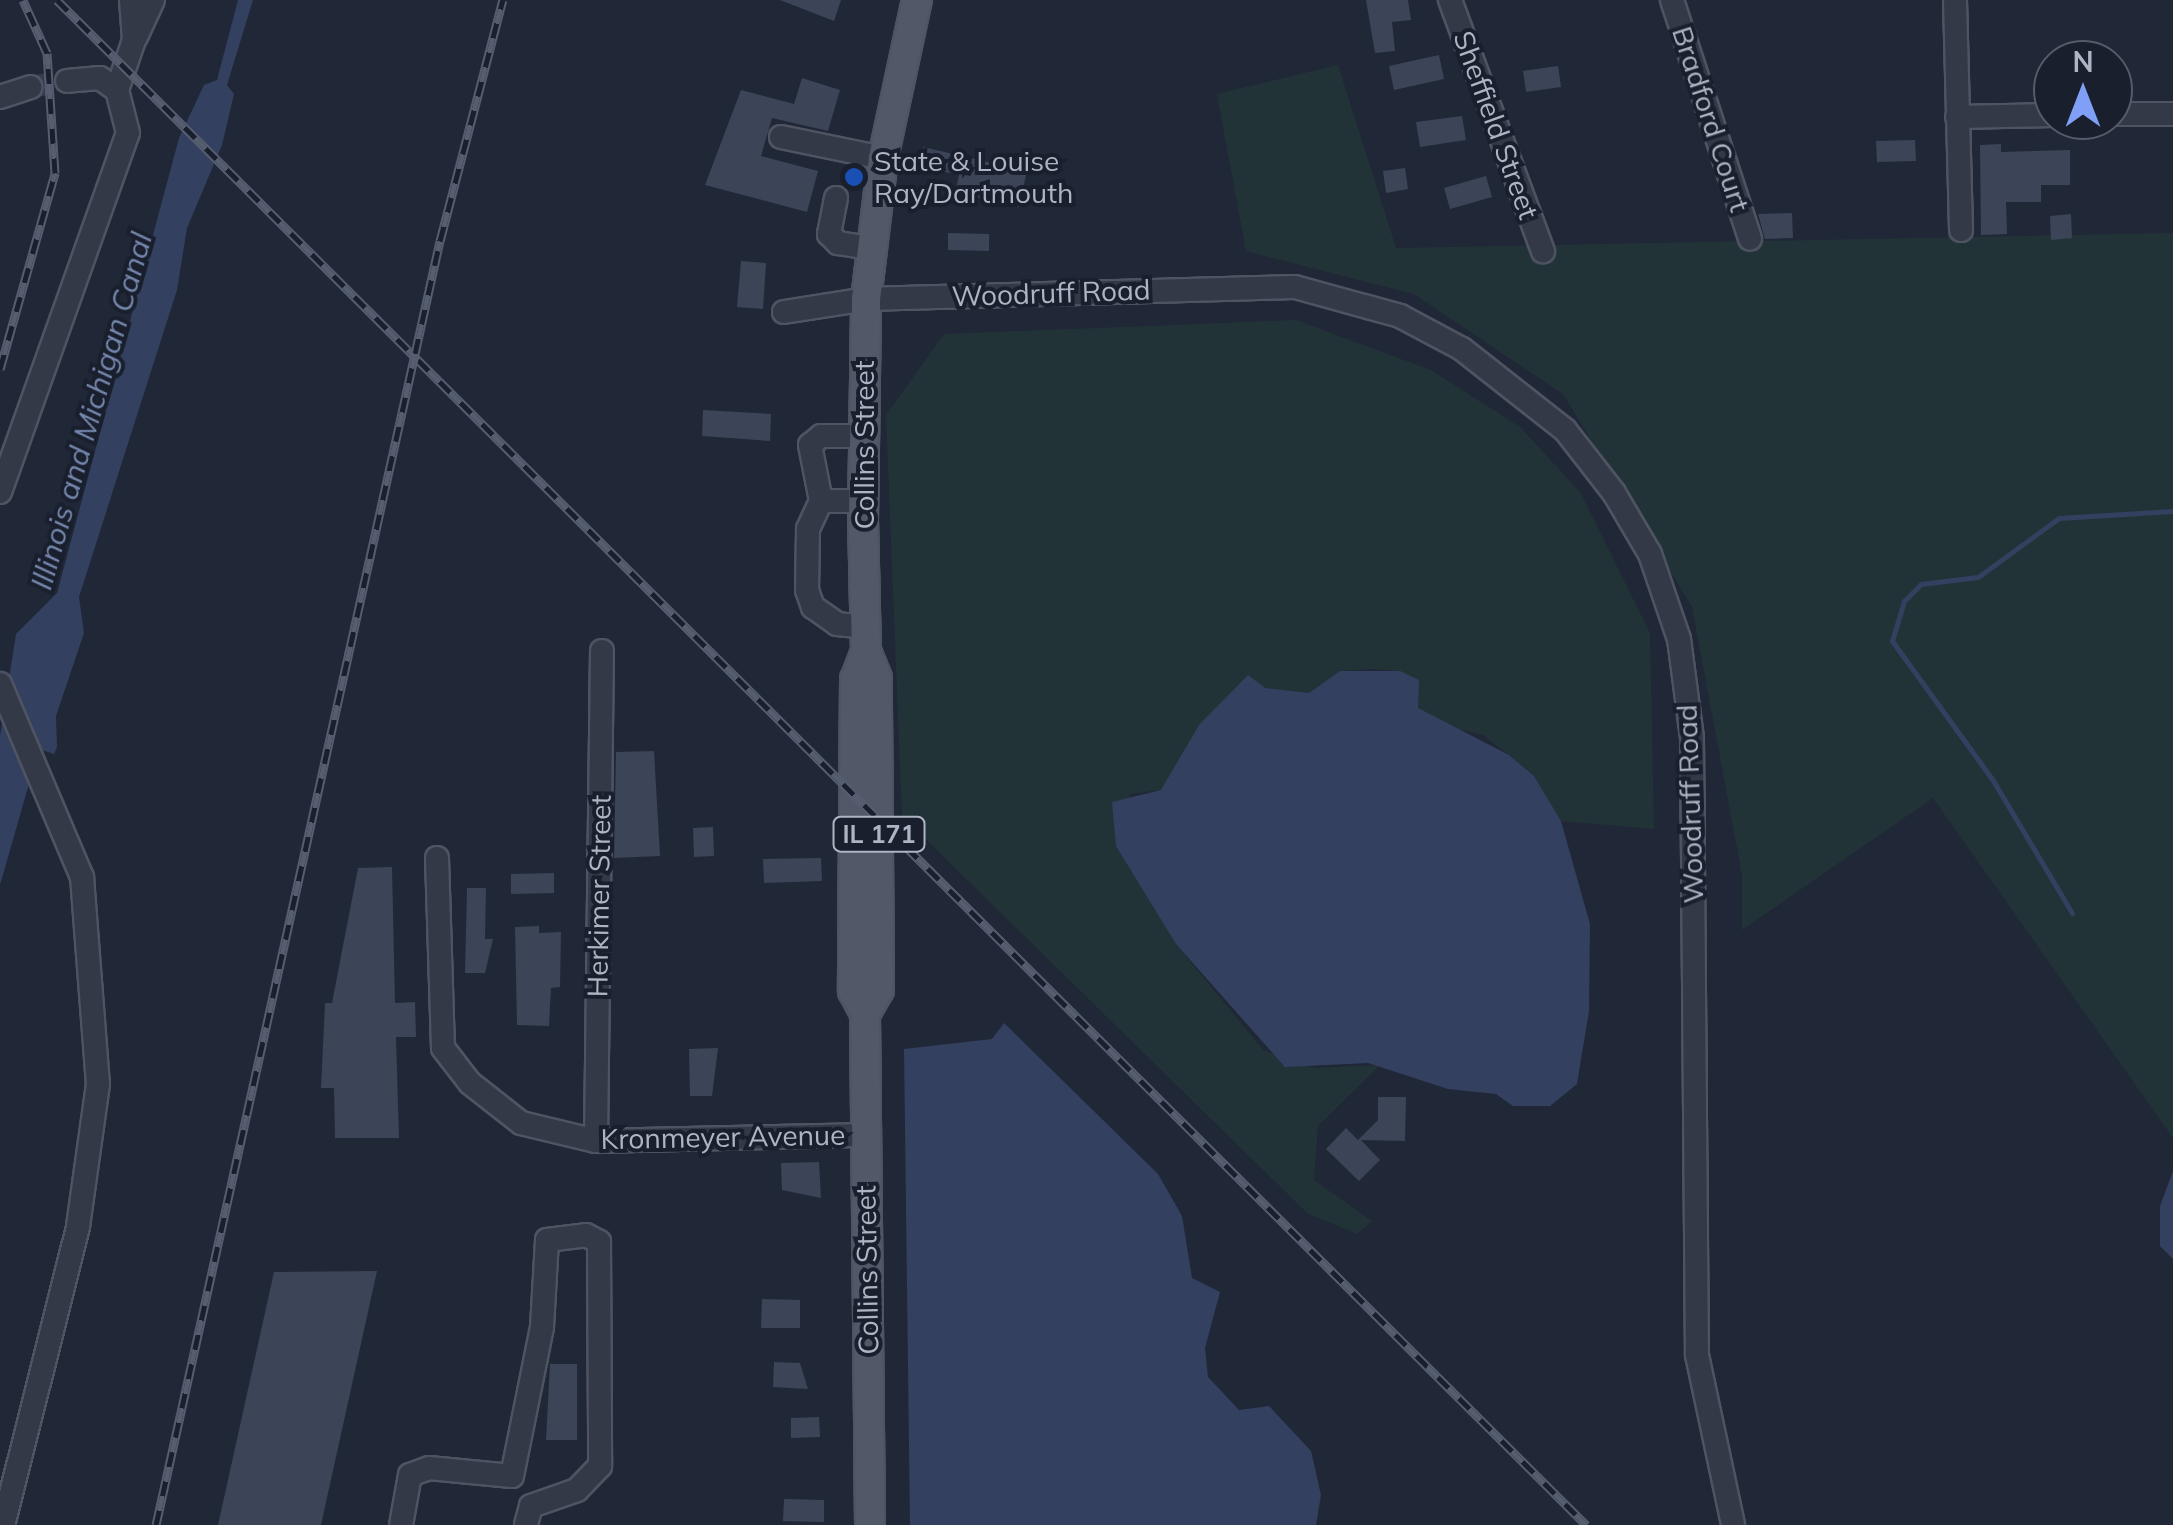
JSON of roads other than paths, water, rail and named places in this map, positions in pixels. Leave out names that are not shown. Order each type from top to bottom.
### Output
[{"type":"main road","name":"IL 171","points":[[866,300],[883,158],[917,0]]},
{"type":"main road","name":"Collins Street","points":[[866,300],[862,436],[866,639],[854,679],[853,991],[865,1014],[870,1525]]},
{"type":"street","points":[[131,0],[134,40]]},
{"type":"street","points":[[117,90],[153,0]]},
{"type":"street","name":"Sheffield Street","points":[[1450,0],[1542,250]]},
{"type":"street","name":"Bradford Court","points":[[1672,0],[1750,239]]},
{"type":"street","points":[[1955,0],[1960,230]]},
{"type":"street","points":[[0,492],[24,410],[125,150],[128,117],[117,90],[100,78],[68,81]]},
{"type":"street","points":[[0,97],[30,88]]},
{"type":"street","points":[[2133,114],[2173,114]]},
{"type":"street","points":[[1957,116],[2033,115]]},
{"type":"street","points":[[781,137],[883,158]]},
{"type":"street","points":[[836,198],[829,234],[838,243],[872,248]]},
{"type":"street","name":"Woodruff Road","points":[[784,312],[866,300],[1296,287],[1400,316],[1462,349],[1565,430],[1614,493],[1650,554],[1679,639],[1692,738],[1697,1355],[1733,1525]]},
{"type":"street","points":[[862,436],[820,436],[810,445],[821,502],[808,529],[806,590],[813,607],[866,639]]},
{"type":"street","points":[[821,502],[863,500]]},
{"type":"street","name":"Herkimer Street","points":[[596,1140],[602,651]]},
{"type":"street","points":[[0,684],[82,877],[98,1084],[78,1227],[3,1525]]},
{"type":"street","name":"Kronmeyer Avenue","points":[[438,858],[444,1048],[470,1083],[521,1124],[596,1140],[866,1135]]},
{"type":"street","points":[[586,1235],[599,1242],[600,1466],[577,1490],[529,1516],[512,1476],[542,1327],[547,1240],[586,1235]]},
{"type":"street","points":[[401,1525],[410,1475],[429,1468],[512,1476]]},
{"type":"water","name":"Illinois and Michigan Canal","points":[[238,0],[253,0],[227,85],[234,94],[222,145],[187,228],[177,290],[79,597],[84,633],[56,716],[57,747],[54,754],[39,749],[0,885],[0,736],[16,634],[57,593],[179,138],[204,85],[217,80]]},
{"type":"water","points":[[1340,671],[1400,671],[1419,680],[1418,708],[1509,755],[1534,776],[1561,821],[1590,924],[1589,1011],[1577,1084],[1550,1106],[1513,1106],[1496,1094],[1448,1089],[1368,1063],[1285,1067],[1176,944],[1116,846],[1112,802],[1161,790],[1199,725],[1248,675],[1265,688],[1309,693]]},
{"type":"water","points":[[1004,1023],[1158,1174],[1182,1216],[1192,1278],[1220,1292],[1205,1348],[1208,1377],[1239,1410],[1269,1406],[1311,1451],[1321,1495],[1316,1525],[910,1525],[904,1049],[992,1039]]},
{"type":"water","points":[[2173,1171],[2173,1259],[2160,1246],[2160,1206]]},
{"type":"waterway","points":[[2072,913],[1992,779],[1892,641],[1904,601],[1921,584],[1978,577],[2059,518],[2173,511]]},
{"type":"tunnel","points":[[30,87],[67,81]]},
{"type":"railway","points":[[0,369],[55,173],[47,53],[23,0]]},
{"type":"railway","points":[[57,0],[1586,1525]]},
{"type":"railway","points":[[156,1525],[440,241],[503,0]]},
{"type":"place","name":"State & Louise Ray/Dartmouth","points":[[854,177]]}]
